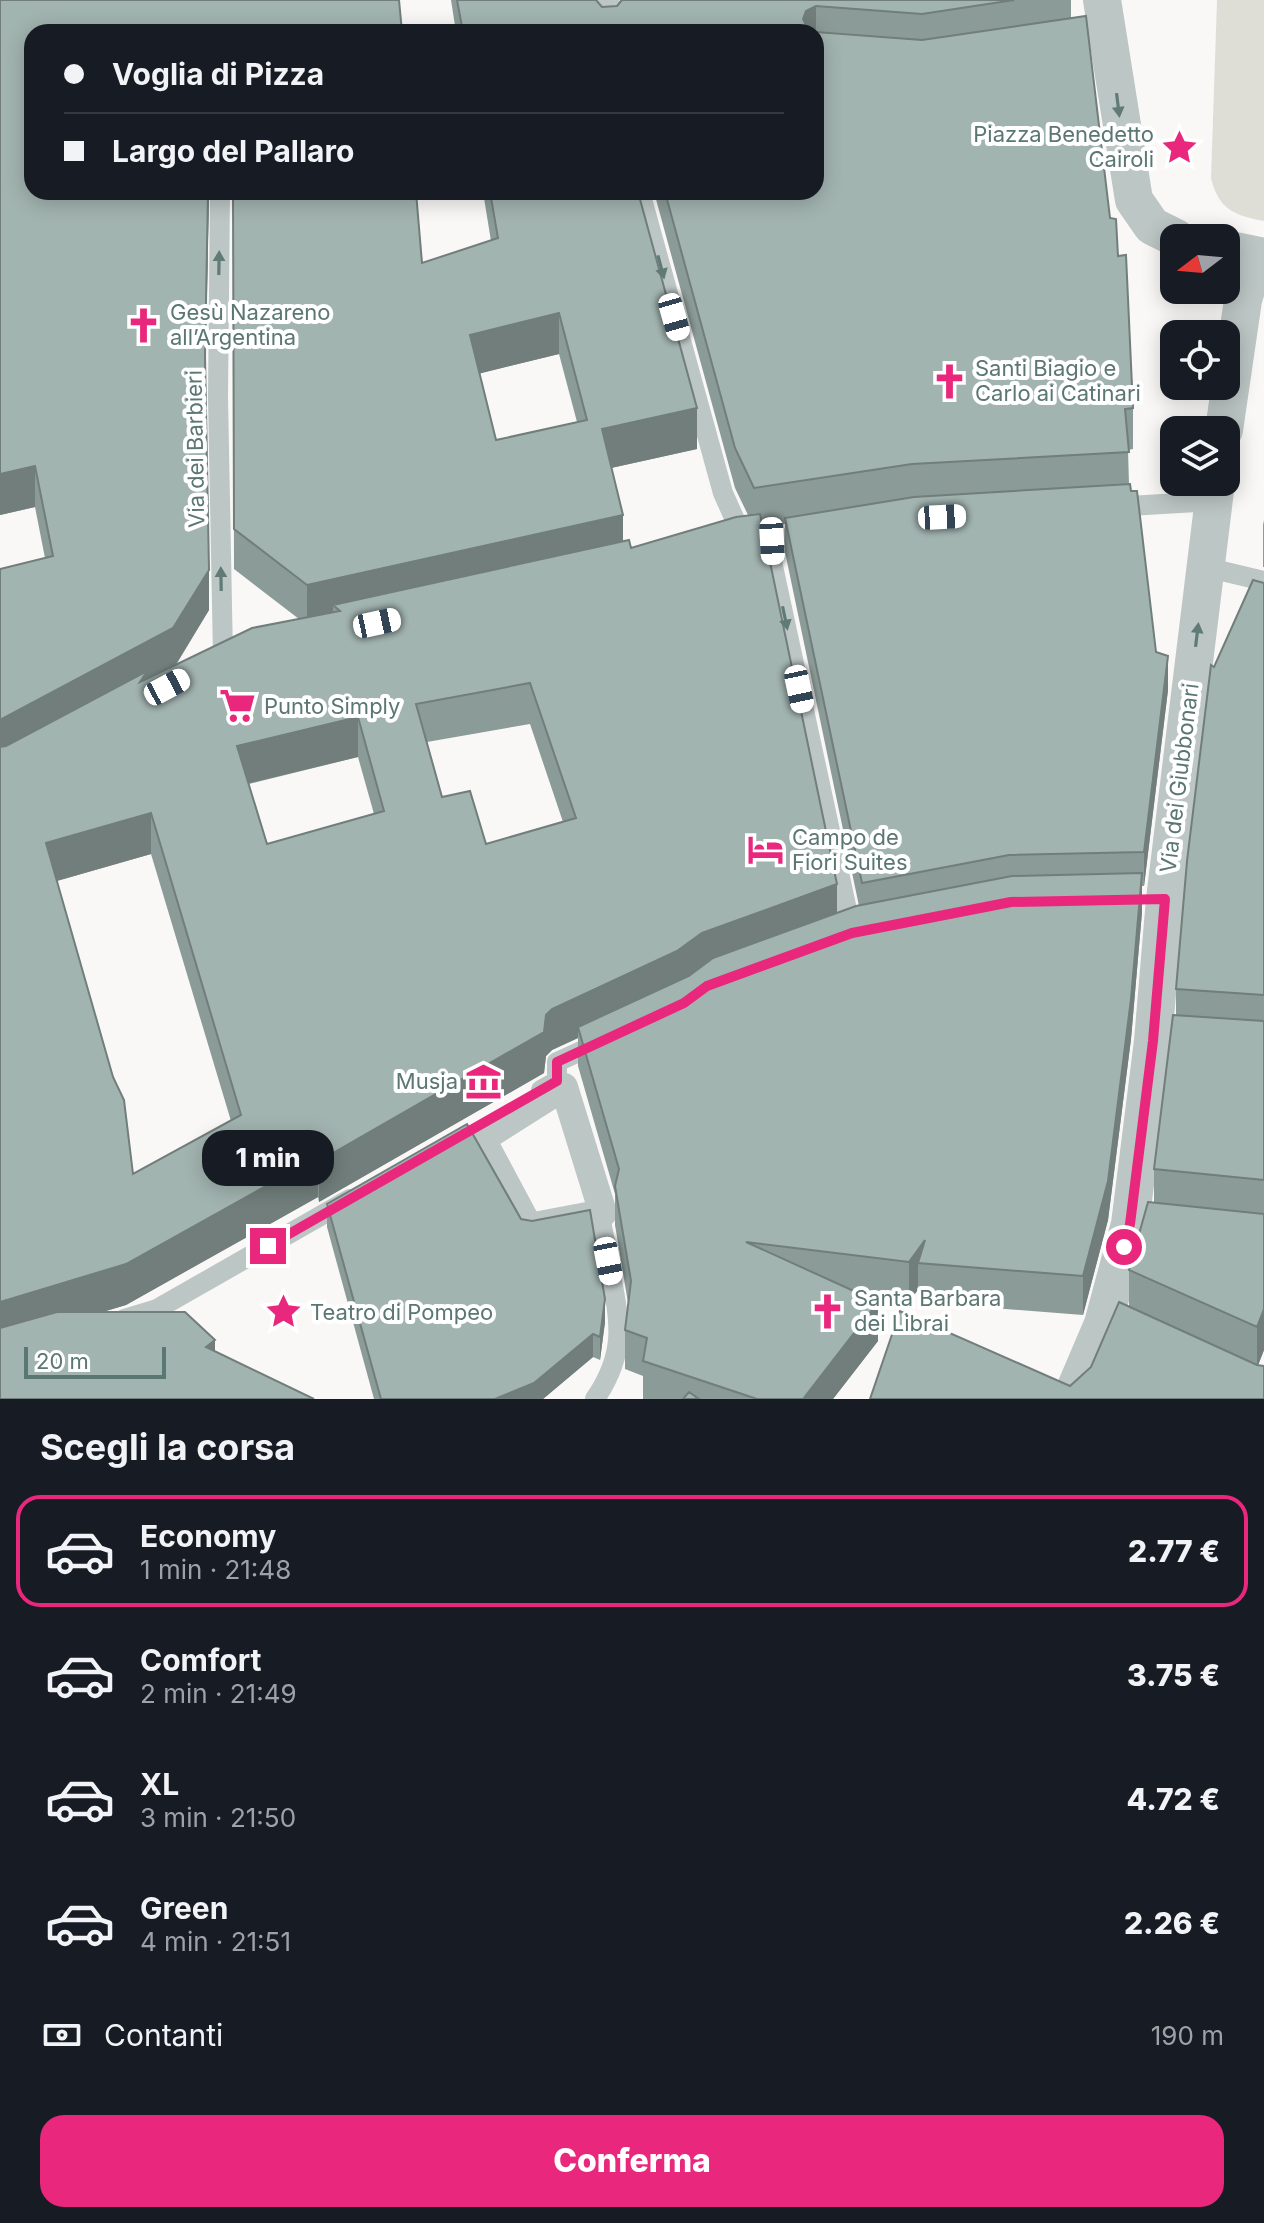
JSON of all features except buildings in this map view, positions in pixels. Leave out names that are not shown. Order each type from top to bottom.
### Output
[{"type":"street","points":[[605,0],[607,24]]},
{"type":"street","points":[[1102,0],[1097,41],[1134,200],[1152,226],[1160,230]]},
{"type":"street","points":[[1226,416],[1243,300],[1248,283],[1264,258],[1240,252]]},
{"type":"street","name":"Via dei Giubbonari","points":[[1071,1399],[1118,1324],[1145,1225],[1161,1042],[1157,900],[1214,496]]},
{"type":"street","points":[[558,1085],[564,1087],[603,1213],[529,1227],[482,1139],[558,1085]]},
{"type":"lane","name":"Via dei Barbieri","points":[[220,200],[218,397],[224,658]]},
{"type":"lane","points":[[642,200],[723,493],[746,542]]},
{"type":"lane","points":[[1096,508],[1185,496]]},
{"type":"lane","points":[[715,549],[835,531]]},
{"type":"lane","points":[[772,541],[773,566],[852,934]]},
{"type":"lane","points":[[1205,567],[1264,581]]},
{"type":"lane","points":[[466,1134],[558,1085],[557,1062],[628,1029]]},
{"type":"lane","points":[[106,1324],[163,1315],[362,1193]]},
{"type":"lane","points":[[595,1399],[608,1380],[618,1353],[621,1322],[600,1215]]},
{"type":"shaded area","points":[[1217,0],[1264,0],[1264,221],[1244,217],[1229,209],[1218,197],[1211,178]]},
{"type":"place","name":"Piazza Benedetto Cairoli","points":[[1180,147]]},
{"type":"place","name":"Gesù Nazareno all’Argentina","points":[[144,325]]},
{"type":"place","name":"Santi Biagio e Carlo ai Catinari","points":[[949,381]]},
{"type":"place","name":"Punto Simply","points":[[238,706]]},
{"type":"place","name":"Campo de Fiori Suites","points":[[766,850]]},
{"type":"place","name":"Musja","points":[[484,1081]]},
{"type":"place","name":"Santa Barbara dei Librai","points":[[828,1311]]},
{"type":"place","name":"Teatro di Pompeo","points":[[284,1312]]},
{"type":"route","points":[[268,1246],[557,1081],[557,1062],[684,1003],[707,986],[852,933],[1011,902],[1165,899],[1153,1041],[1130,1224],[1124,1247]]}]
